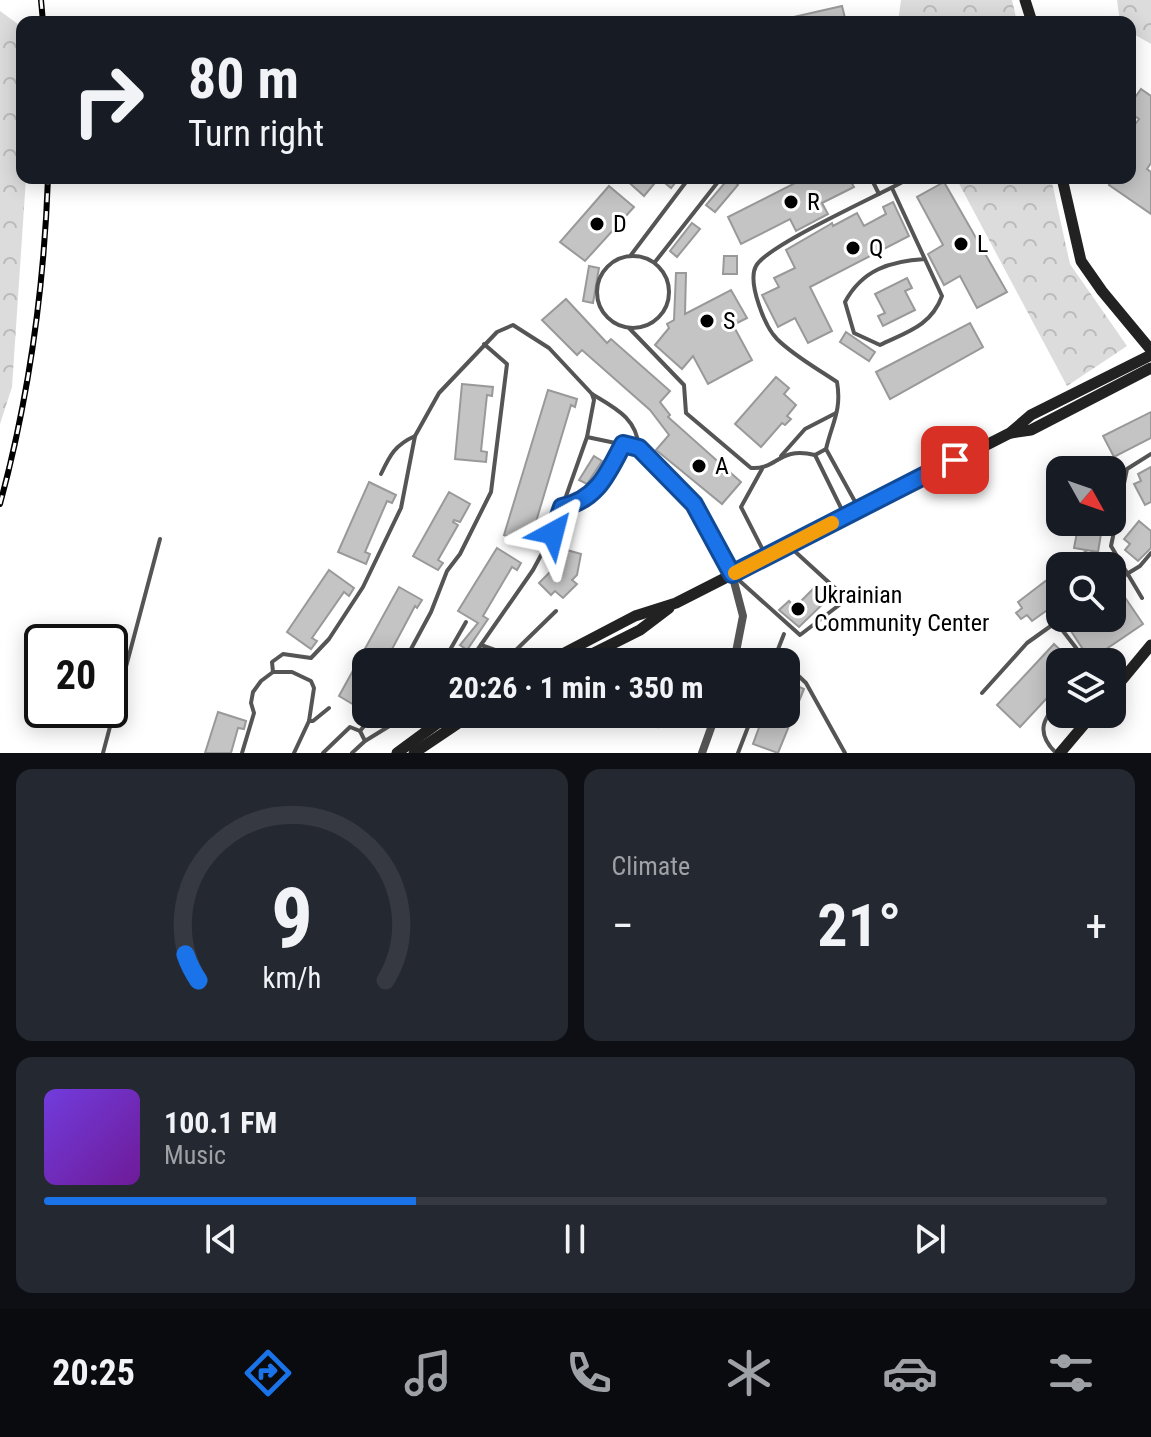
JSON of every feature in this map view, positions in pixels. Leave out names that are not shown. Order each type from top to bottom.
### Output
[{"type":"main road","points":[[604,648],[640,630],[676,603],[1010,433],[1031,415],[1151,352],[1081,261],[1063,184]]},
{"type":"main road","points":[[1010,433],[1031,430],[1151,368]]},
{"type":"main road","points":[[574,648],[635,616],[676,603]]},
{"type":"main road","points":[[1126,678],[1147,656],[1151,645]]},
{"type":"main road","points":[[397,753],[431,728]]},
{"type":"main road","points":[[414,753],[448,728]]},
{"type":"main road","points":[[1058,753],[1080,728]]},
{"type":"street","points":[[732,574],[743,616],[737,648]]},
{"type":"street","points":[[702,753],[711,728]]},
{"type":"lane","points":[[684,184],[631,255],[610,264],[602,272],[596,294],[605,315],[629,328],[684,385],[686,413],[751,468],[762,469]]},
{"type":"lane","points":[[655,262],[716,184]]},
{"type":"lane","points":[[874,184],[879,195]]},
{"type":"lane","points":[[766,556],[741,507],[762,469],[780,457],[797,451],[815,455],[826,449],[840,400],[837,382],[775,338],[752,286],[754,268],[763,256],[789,240],[899,184]]},
{"type":"lane","points":[[892,188],[925,259],[942,296],[936,312],[927,321],[880,345],[854,333],[845,302],[853,287],[866,275],[898,261],[925,259]]},
{"type":"lane","points":[[629,328],[652,323],[667,305],[668,282],[655,262],[631,255]]},
{"type":"lane","points":[[273,672],[272,662],[277,656],[311,658],[318,653],[358,595],[401,508],[415,436],[443,386],[503,327],[513,325],[549,348],[592,394],[614,407],[635,426],[639,448]]},
{"type":"lane","points":[[412,648],[431,612],[447,571],[468,540],[494,480],[507,364],[484,344]]},
{"type":"lane","points":[[479,648],[533,570],[553,533],[587,437],[594,400],[592,394]]},
{"type":"lane","points":[[780,457],[805,429],[838,412]]},
{"type":"lane","points":[[381,474],[392,451],[415,436]]},
{"type":"lane","points":[[587,437],[639,448],[694,504],[732,574],[800,635],[847,599],[788,545]]},
{"type":"lane","points":[[562,507],[576,504],[595,491],[623,444]]},
{"type":"lane","points":[[826,449],[859,509]]},
{"type":"lane","points":[[1114,552],[1111,546],[1127,469],[1151,454]]},
{"type":"lane","points":[[815,455],[844,516]]},
{"type":"lane","points":[[103,753],[160,539]]},
{"type":"lane","points":[[1142,598],[1126,573],[1140,566],[1151,553]]},
{"type":"lane","points":[[481,645],[506,654],[515,651],[556,611]]},
{"type":"lane","points":[[451,648],[466,622]]},
{"type":"lane","points":[[982,693],[1027,643],[1046,629]]},
{"type":"lane","points":[[1064,632],[1076,648]]},
{"type":"lane","points":[[779,648],[784,634]]},
{"type":"lane","points":[[242,753],[254,713],[251,703],[253,692],[273,672],[292,672],[311,681],[314,688],[309,721],[294,753]]},
{"type":"lane","points":[[800,678],[845,753]]},
{"type":"lane","points":[[309,721],[329,708]]},
{"type":"lane","points":[[1046,717],[1043,730],[1045,743],[1058,753]]},
{"type":"lane","points":[[323,753],[350,727],[360,731],[365,741]]},
{"type":"lane","points":[[352,753],[386,728]]},
{"type":"lane","points":[[738,753],[748,728]]},
{"type":"green space","points":[[901,0],[1012,0],[1016,16],[899,16]]},
{"type":"green space","points":[[1117,0],[1151,0],[1151,44],[1136,35],[1136,16],[1119,16]]},
{"type":"green space","points":[[0,11],[16,23],[16,184],[26,184],[12,387],[0,424]]},
{"type":"green space","points":[[959,184],[1052,184],[1070,264],[1127,346],[1067,386]]},
{"type":"building","points":[[842,6],[844,16],[798,16]]},
{"type":"building","points":[[1141,89],[1151,96],[1151,163],[1147,169],[1151,172],[1151,214],[1109,185],[1136,184],[1136,123],[1139,119],[1136,117],[1136,96]]},
{"type":"building","points":[[631,184],[654,184],[644,196]]},
{"type":"building","points":[[724,184],[738,185],[715,212],[706,205]]},
{"type":"building","name":"R","points":[[793,184],[852,184],[854,187],[822,203],[828,214],[796,231],[790,219],[741,244],[728,217]]},
{"type":"building","name":"L","points":[[945,184],[1007,292],[977,308],[960,276],[944,285],[928,254],[943,245],[917,197]]},
{"type":"building","name":"D","points":[[609,186],[634,207],[585,261],[560,242]]},
{"type":"building","points":[[893,202],[909,236],[810,287],[832,331],[808,343],[795,318],[778,327],[762,295],[779,287],[774,278],[795,268],[786,250],[832,223],[833,226],[857,213],[864,226],[886,214],[883,207]]},
{"type":"building","points":[[692,223],[700,229],[677,257],[670,251]]},
{"type":"building","points":[[724,256],[737,256],[737,274],[723,274]]},
{"type":"building","points":[[589,266],[599,268],[593,303],[583,301]]},
{"type":"building","points":[[676,273],[686,273],[685,314],[731,290],[747,318],[733,325],[752,360],[708,384],[693,356],[682,369],[655,345],[669,328],[667,324],[674,320]]},
{"type":"building","points":[[907,278],[912,288],[905,291],[915,310],[883,326],[878,316],[885,313],[875,294]]},
{"type":"building","points":[[566,299],[607,343],[611,339],[670,391],[660,402],[670,415],[668,417],[741,482],[722,504],[656,450],[669,435],[650,410],[582,350],[577,355],[542,320]]},
{"type":"building","points":[[970,323],[983,347],[890,399],[876,372]]},
{"type":"building","points":[[846,332],[875,352],[869,361],[840,342]]},
{"type":"building","points":[[776,377],[789,388],[784,394],[796,405],[787,416],[791,419],[785,425],[782,423],[761,447],[735,424]]},
{"type":"building","points":[[462,384],[493,387],[492,396],[487,395],[481,451],[487,452],[486,462],[455,459]]},
{"type":"building","points":[[548,390],[577,399],[575,407],[571,405],[532,535],[535,536],[533,544],[504,535]]},
{"type":"building","points":[[1151,412],[1151,438],[1116,456],[1103,436]]},
{"type":"building","points":[[594,456],[602,461],[587,484],[579,480]]},
{"type":"building","points":[[1151,467],[1151,502],[1145,505],[1134,484],[1141,481],[1138,474]]},
{"type":"building","points":[[369,482],[396,495],[392,503],[387,501],[365,552],[370,554],[366,564],[338,552]]},
{"type":"building","points":[[449,492],[470,504],[460,522],[453,522],[458,525],[438,560],[443,563],[438,570],[413,556]]},
{"type":"building","points":[[1139,521],[1151,531],[1151,548],[1138,561],[1125,550],[1130,544],[1124,539]]},
{"type":"building","points":[[1076,536],[1101,536],[1098,552],[1074,548]]},
{"type":"building","points":[[497,548],[521,563],[517,570],[512,567],[483,616],[488,619],[468,648],[460,645],[478,623],[458,611]]},
{"type":"building","points":[[560,548],[581,554],[577,575],[572,580],[577,584],[563,598],[555,591],[551,595],[539,583],[551,571],[548,567]]},
{"type":"building","points":[[329,570],[354,588],[349,596],[344,592],[312,638],[317,641],[311,649],[287,632]]},
{"type":"building","points":[[1046,581],[1046,611],[1032,621],[1027,615],[1021,619],[1016,613],[1022,608],[1018,602]]},
{"type":"building","name":"Ukrainian Community Center","points":[[817,585],[829,598],[799,627],[779,610],[789,601],[795,607]]},
{"type":"building","points":[[399,587],[422,600],[417,608],[415,606],[393,648],[365,648]]},
{"type":"building","points":[[1126,599],[1143,624],[1108,648],[1082,648],[1072,632],[1126,632]]},
{"type":"building","points":[[1046,653],[1046,699],[1020,727],[997,705]]},
{"type":"building","points":[[352,672],[352,704],[339,696]]},
{"type":"building","points":[[218,712],[246,721],[244,729],[238,728],[231,753],[205,753]]},
{"type":"building","points":[[759,728],[788,728],[778,753],[753,744]]},
{"type":"railway","points":[[41,0],[42,16]]},
{"type":"railway","points":[[0,504],[27,383],[43,261],[48,184]]},
{"type":"slow traffic","points":[[735,573],[832,523]]},
{"type":"place","name":"R","points":[[791,202]]},
{"type":"place","name":"D","points":[[597,224]]},
{"type":"place","name":"L","points":[[961,244]]},
{"type":"place","name":"Q","points":[[853,248]]},
{"type":"place","name":"S","points":[[707,321]]},
{"type":"place","name":"A","points":[[699,466]]},
{"type":"place","name":"Ukrainian Community Center","points":[[798,609]]},
{"type":"route","points":[[553,533],[562,507],[576,504],[595,491],[623,444],[639,448],[694,504],[732,574],[955,460]]}]
